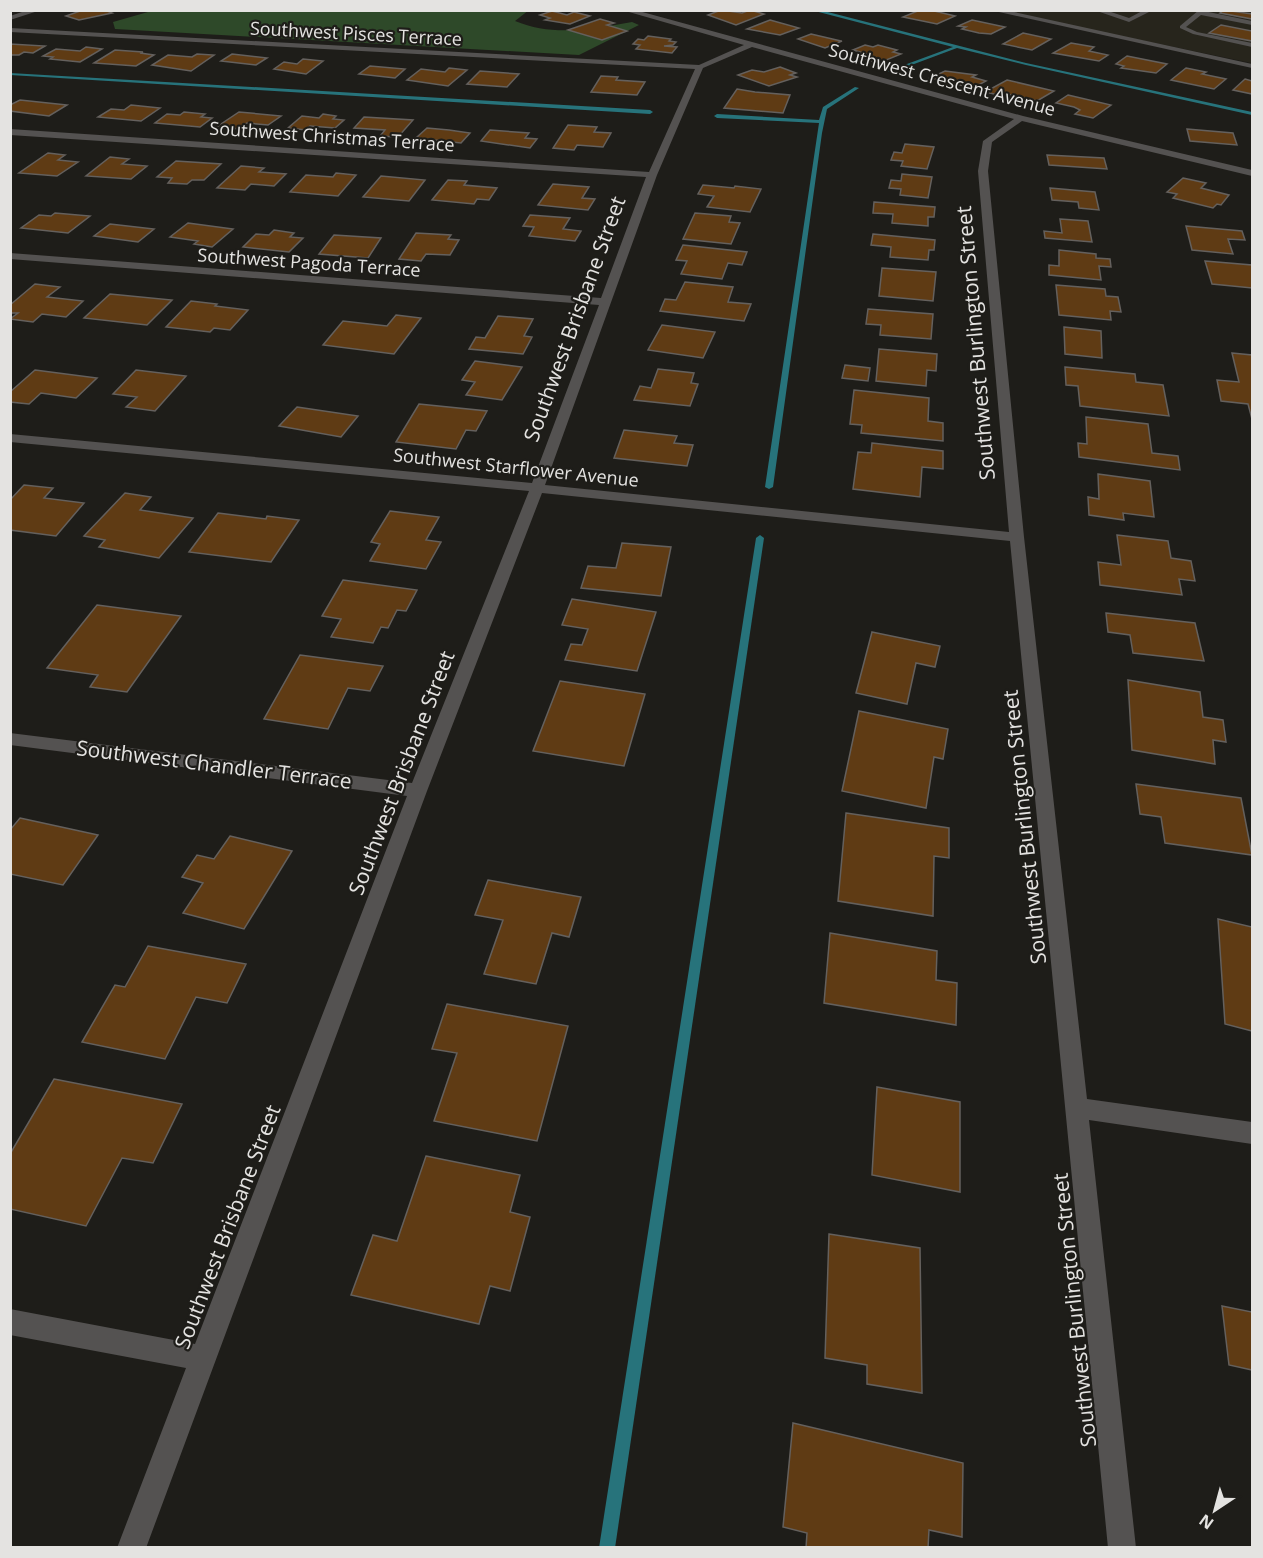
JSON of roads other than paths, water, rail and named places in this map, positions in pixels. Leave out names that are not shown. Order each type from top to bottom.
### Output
[{"type":"street","points":[[10,18],[38,10]]},
{"type":"street","name":"Southwest Crescent Avenue","points":[[625,10],[1021,118],[1252,173]]},
{"type":"street","points":[[993,10],[1252,66]]},
{"type":"street","name":"Southwest Pisces Terrace","points":[[10,30],[699,68]]},
{"type":"street","points":[[699,68],[750,45]]},
{"type":"street","name":"Southwest Brisbane Street","points":[[131,1548],[418,791],[537,488],[652,174],[699,68]]},
{"type":"street","name":"Southwest Burlington Street","points":[[1021,118],[988,141],[983,171],[1017,537],[1122,1548]]},
{"type":"street","name":"Southwest Christmas Terrace","points":[[10,132],[652,174]]},
{"type":"street","name":"Southwest Pagoda Terrace","points":[[10,256],[604,302]]},
{"type":"street","name":"Southwest Starflower Avenue","points":[[10,438],[537,488],[1017,537]]},
{"type":"street","name":"Southwest Chandler Terrace","points":[[10,739],[418,791]]},
{"type":"street","points":[[1077,1108],[1252,1134]]},
{"type":"street","points":[[10,1322],[202,1358]]},
{"type":"lane","points":[[1097,10],[1129,20],[1150,10]]},
{"type":"lane","points":[[1122,11],[1142,15]]},
{"type":"lane","points":[[1087,12],[1111,15]]},
{"type":"lane","points":[[1252,23],[1201,12],[1182,27],[1195,33],[1252,45]]},
{"type":"waterway","points":[[813,10],[1026,64],[1252,114]]},
{"type":"waterway","points":[[890,72],[956,47]]},
{"type":"waterway","points":[[10,74],[650,112]]},
{"type":"waterway","points":[[769,487],[819,133],[825,108],[857,88]]},
{"type":"waterway","points":[[717,116],[821,122]]},
{"type":"waterway","points":[[607,1548],[760,538]]}]
